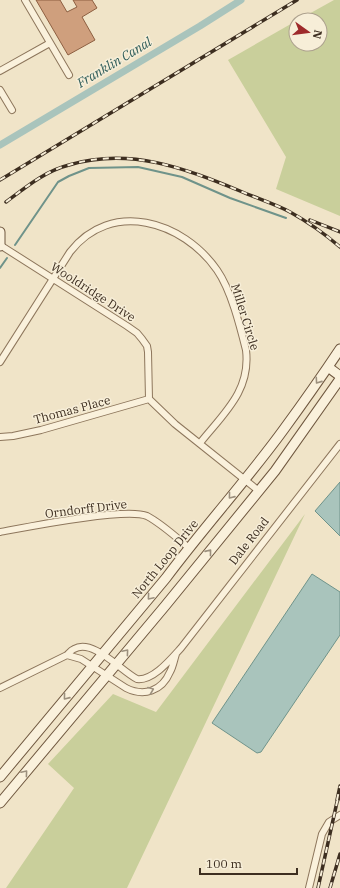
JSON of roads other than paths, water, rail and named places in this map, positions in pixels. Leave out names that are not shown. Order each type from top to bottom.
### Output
[{"type":"main road","points":[[0,232],[0,246]]},
{"type":"main road","name":"North Loop Drive","points":[[0,777],[166,578],[188,548],[284,430],[340,349]]},
{"type":"main road","points":[[328,367],[340,376]]},
{"type":"main road","points":[[0,803],[259,491],[290,451],[340,379]]},
{"type":"street","points":[[24,0],[69,75]]},
{"type":"street","points":[[0,71],[50,43]]},
{"type":"street","points":[[0,90],[12,110]]},
{"type":"street","name":"Miller Circle","points":[[0,362],[70,252],[81,238],[98,228],[112,223],[138,221],[158,226],[175,233],[192,244],[217,270],[227,288],[244,343],[246,357],[244,379],[236,398],[200,443]]},
{"type":"street","name":"Wooldridge Drive","points":[[0,246],[127,326],[142,339],[147,346],[149,356],[149,399]]},
{"type":"street","points":[[149,399],[175,424],[259,491]]},
{"type":"street","name":"Thomas Place","points":[[0,436],[13,436],[41,430],[149,399]]},
{"type":"street","name":"Dale Road","points":[[0,688],[67,655],[73,649],[80,647],[86,647],[102,654],[137,679],[142,680],[149,677],[161,668],[176,653],[340,444]]},
{"type":"street","name":"Orndorff Drive","points":[[0,532],[97,516],[132,513],[147,516],[188,548]]},
{"type":"street","name":"Dale Road","points":[[67,655],[78,657],[126,688],[142,693],[151,691],[167,679],[173,666],[176,653]]},
{"type":"street","points":[[310,888],[322,834],[329,822],[340,814]]},
{"type":"water","points":[[340,482],[340,536],[315,511]]},
{"type":"water","points":[[312,574],[340,592],[340,635],[261,752],[257,753],[212,723]]},
{"type":"waterway","name":"Franklin Canal","points":[[0,145],[241,0]]},
{"type":"waterway","points":[[15,245],[58,182],[89,168],[138,167],[182,177],[230,198],[286,218]]},
{"type":"waterway","points":[[0,268],[7,258]]},
{"type":"railway","points":[[0,180],[297,0]]},
{"type":"railway","points":[[6,202],[36,180],[60,168],[92,160],[114,158],[135,159],[177,168],[278,206],[310,224],[340,247]]},
{"type":"railway","points":[[310,220],[340,232]]},
{"type":"railway","points":[[337,800],[340,786]]},
{"type":"railway","points":[[318,888],[337,802],[340,795]]},
{"type":"railway","points":[[330,888],[340,854]]}]
